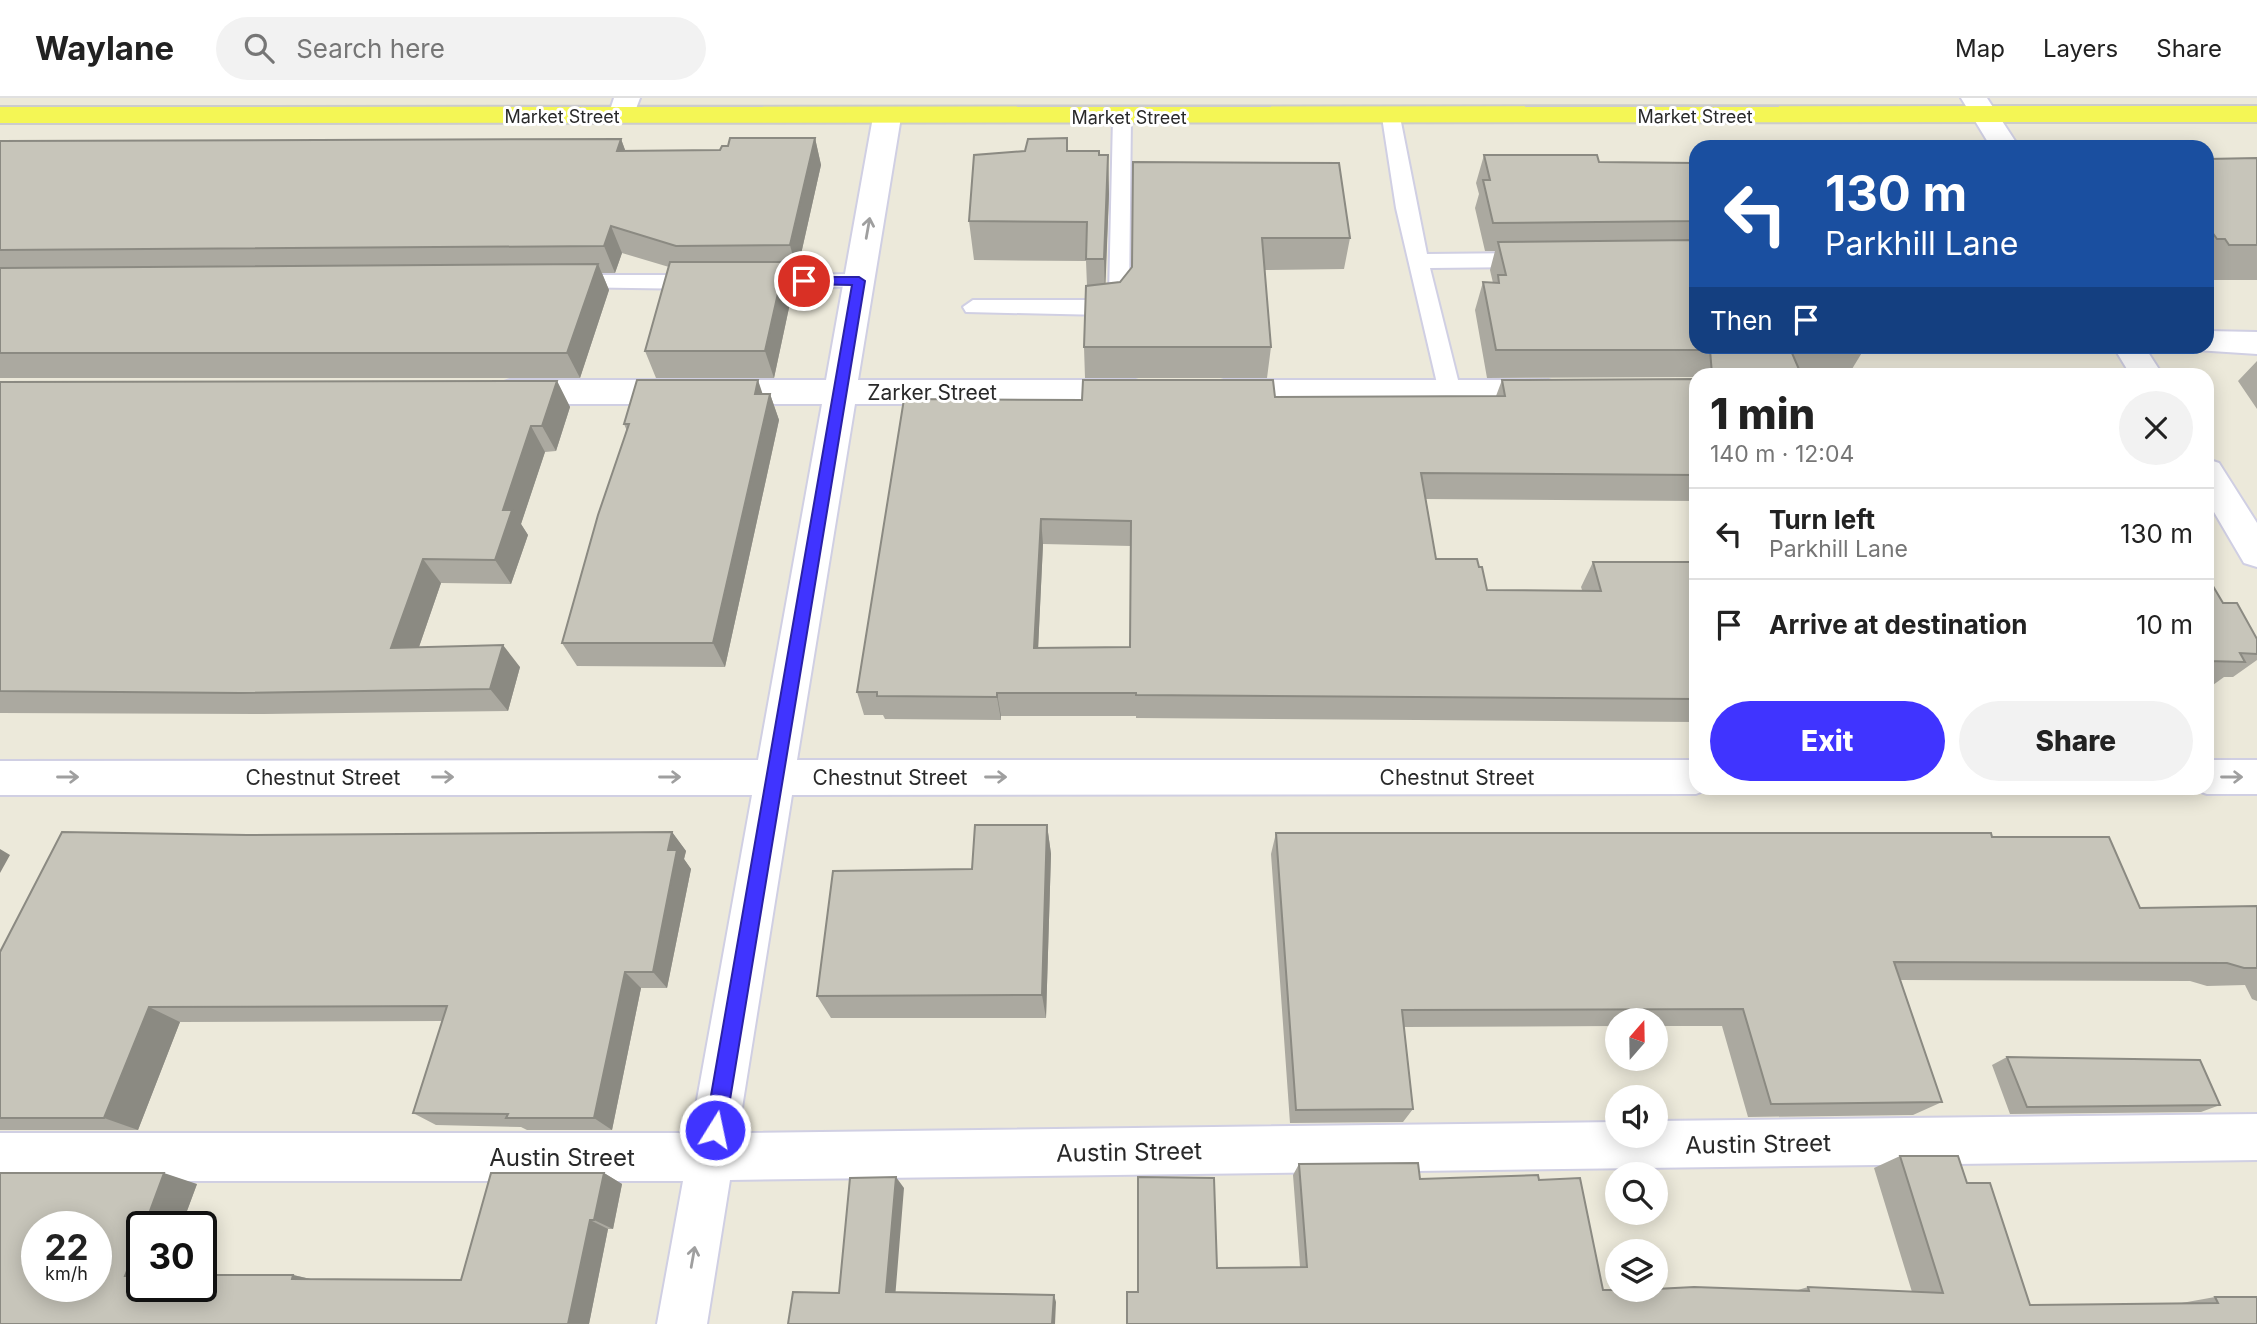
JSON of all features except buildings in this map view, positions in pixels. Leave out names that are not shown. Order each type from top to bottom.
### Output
[{"type":"main road","points":[[2096,98],[2140,115]]},
{"type":"main road","name":"Market Street","points":[[0,116],[624,107],[887,117],[1391,117],[1980,107],[2140,115],[2257,114]]},
{"type":"street","points":[[1980,107],[2001,140]]},
{"type":"street","points":[[682,1324],[887,117]]},
{"type":"street","points":[[2214,342],[2257,342]]},
{"type":"street","name":"Zarker Street","points":[[482,392],[1159,392]]},
{"type":"street","points":[[1201,392],[1573,392]]},
{"type":"street","points":[[2214,483],[2257,553]]},
{"type":"street","name":"Chestnut Street","points":[[0,778],[1689,777]]},
{"type":"street","points":[[2214,777],[2257,777]]},
{"type":"street","name":"Austin Street","points":[[0,1157],[710,1157],[2257,1137]]},
{"type":"lane","points":[[973,307],[1113,306],[1119,298],[1122,117]]},
{"type":"lane","points":[[1391,117],[1406,208],[1450,392]]},
{"type":"lane","points":[[1419,261],[1544,260]]},
{"type":"lane","points":[[554,283],[859,281]]},
{"type":"route","points":[[715,1130],[859,281],[804,281]]}]
